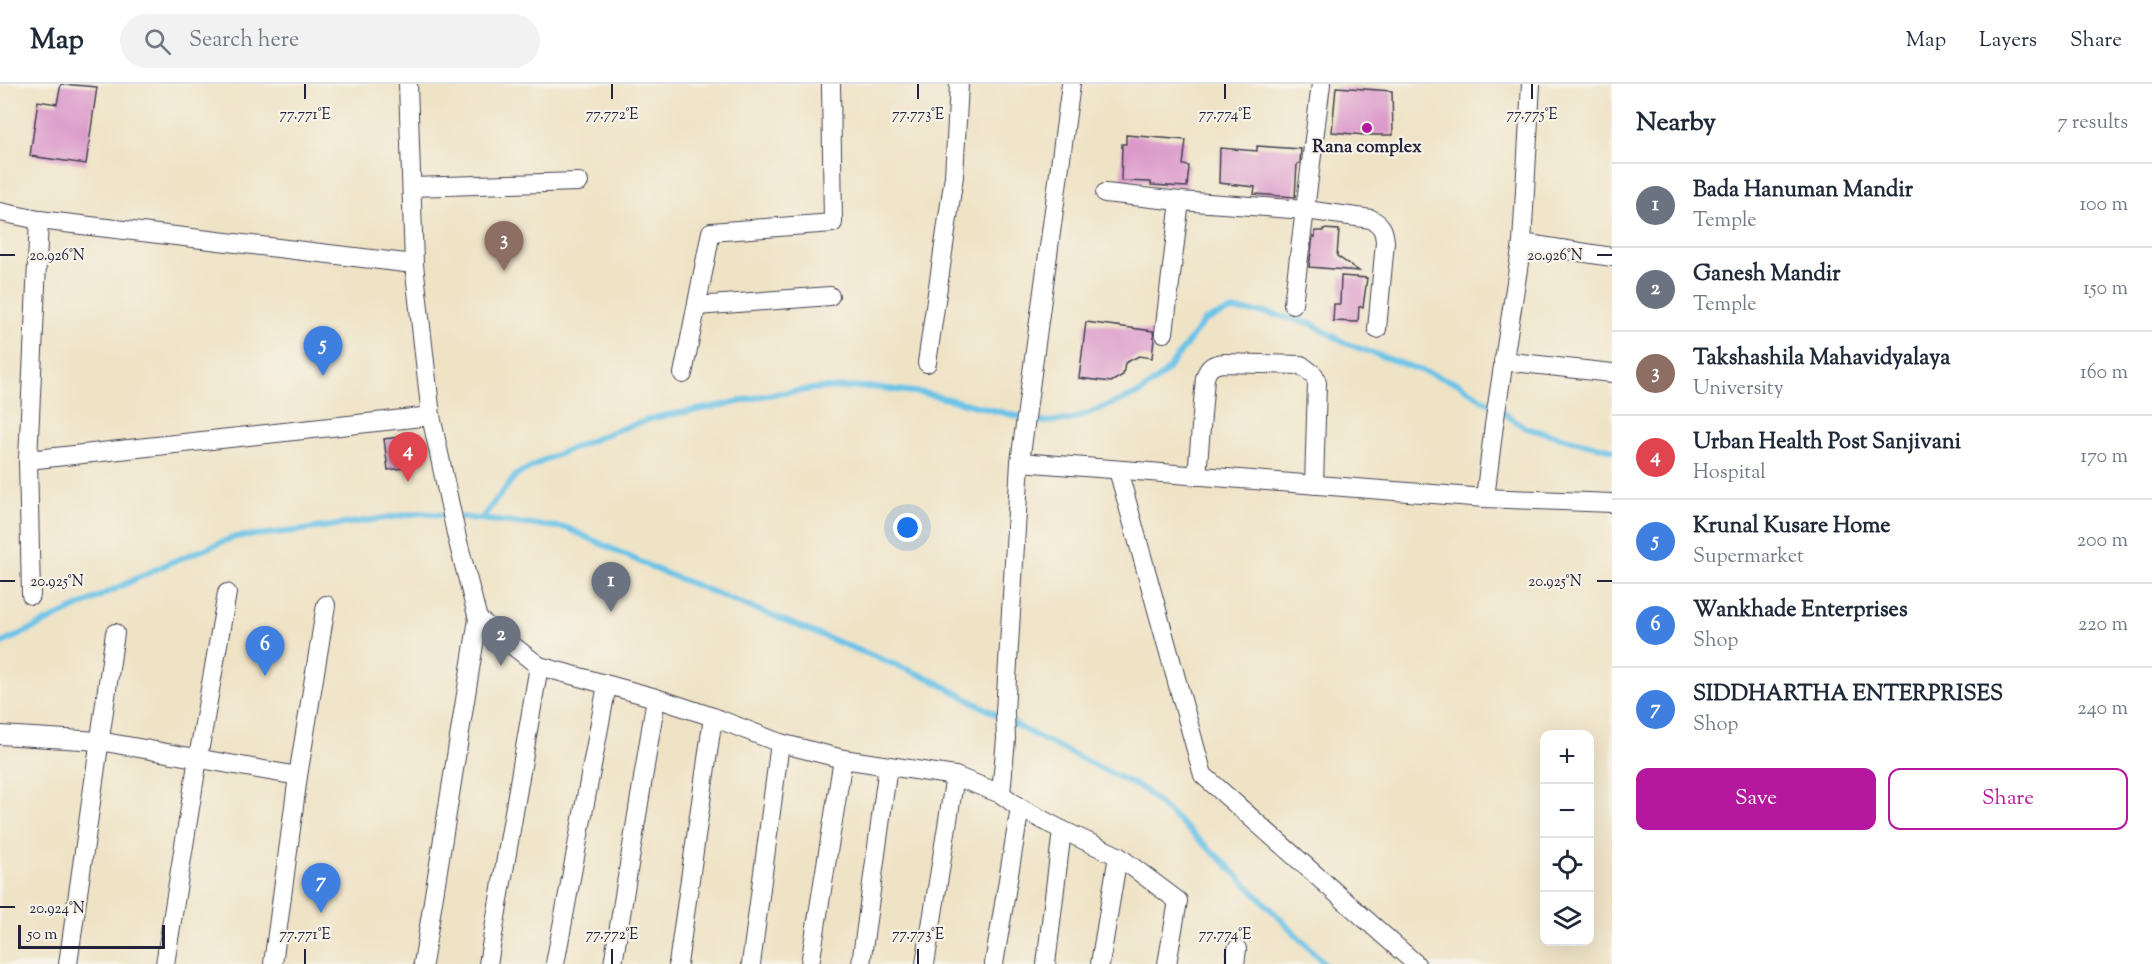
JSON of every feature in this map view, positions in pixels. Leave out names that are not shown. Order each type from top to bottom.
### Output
[{"type":"street","points":[[408,84],[414,264],[431,416],[457,538],[478,619],[423,964]]},
{"type":"street","points":[[683,374],[711,232],[833,223],[831,84]]},
{"type":"street","points":[[927,363],[954,176],[959,84]]},
{"type":"street","points":[[1001,794],[1006,739],[1005,712],[1020,462],[1071,84]]},
{"type":"street","points":[[1293,304],[1322,84]]},
{"type":"street","points":[[1485,498],[1498,392],[1522,243],[1531,84]]},
{"type":"street","points":[[412,187],[579,182]]},
{"type":"street","points":[[1105,193],[1306,210],[1371,219],[1381,225],[1385,242],[1377,329]]},
{"type":"street","points":[[1164,333],[1180,201]]},
{"type":"street","points":[[0,212],[39,220],[414,264]]},
{"type":"street","points":[[31,595],[28,460],[39,220]]},
{"type":"street","points":[[1522,243],[1612,257]]},
{"type":"street","points":[[697,306],[830,296]]},
{"type":"street","points":[[1503,361],[1612,373]]},
{"type":"street","points":[[1197,476],[1205,378],[1208,370],[1215,364],[1224,363],[1301,364],[1314,375],[1317,384],[1314,485]]},
{"type":"street","points":[[28,460],[431,416]]},
{"type":"street","points":[[1020,462],[1485,498],[1612,503]]},
{"type":"street","points":[[1118,470],[1203,775],[1416,964]]},
{"type":"street","points":[[165,964],[227,593]]},
{"type":"street","points":[[273,964],[298,776],[326,605]]},
{"type":"street","points":[[478,619],[539,666],[656,698],[780,742],[843,759],[955,776],[1001,794],[1020,808],[1118,856],[1178,901],[1167,964]]},
{"type":"street","points":[[68,964],[115,633]]},
{"type":"street","points":[[488,964],[539,666]]},
{"type":"street","points":[[555,964],[607,685]]},
{"type":"street","points":[[613,964],[656,698]]},
{"type":"street","points":[[678,964],[713,717]]},
{"type":"street","points":[[0,735],[99,741],[298,776]]},
{"type":"street","points":[[751,964],[780,742]]},
{"type":"street","points":[[810,964],[843,759]]},
{"type":"street","points":[[861,964],[888,766]]},
{"type":"street","points":[[926,964],[955,776]]},
{"type":"street","points":[[994,964],[1020,808]]},
{"type":"street","points":[[1046,964],[1062,830]]},
{"type":"street","points":[[1100,964],[1118,856]]},
{"type":"building","points":[[61,84],[97,87],[86,164],[30,156],[38,101],[57,104]]},
{"type":"building","points":[[1336,87],[1392,91],[1393,135],[1332,132]]},
{"type":"building","points":[[1126,135],[1186,140],[1183,165],[1189,166],[1187,187],[1121,181],[1122,144],[1126,144]]},
{"type":"building","points":[[1257,146],[1301,149],[1300,163],[1297,164],[1295,197],[1254,194],[1255,187],[1219,183],[1220,148],[1257,151]]},
{"type":"building","points":[[1323,229],[1339,230],[1337,256],[1359,271],[1309,267],[1313,236],[1315,237],[1315,231],[1323,231]]},
{"type":"building","points":[[1341,276],[1367,278],[1363,307],[1359,307],[1358,322],[1333,321],[1334,304],[1340,304]]},
{"type":"building","points":[[1086,322],[1153,331],[1152,358],[1139,356],[1125,363],[1123,375],[1111,382],[1079,378]]},
{"type":"building","points":[[416,435],[419,466],[388,470],[384,439]]},
{"type":"waterway","points":[[481,519],[516,475],[544,460],[614,431],[657,417],[767,395],[821,388],[870,387],[923,393],[1042,422],[1070,420],[1140,393],[1165,373],[1204,321],[1232,310],[1268,313],[1312,324],[1345,343],[1459,384],[1526,428],[1612,450]]},
{"type":"waterway","points":[[0,644],[169,563],[235,537],[420,513],[567,528],[660,571],[931,679],[1038,737],[1143,789],[1226,864],[1325,964]]},
{"type":"place","name":"Rana complex","points":[[1367,128]]},
{"type":"place","name":"Takshashila Mahavidyalaya","points":[[504,271]]},
{"type":"place","name":"Krunal Kusare Home","points":[[323,376]]},
{"type":"place","name":"Urban Health Post Sanjivani","points":[[408,482]]},
{"type":"place","name":"Bada Hanuman Mandir","points":[[611,612]]},
{"type":"place","name":"Ganesh Mandir","points":[[501,666]]},
{"type":"place","name":"Wankhade Enterprises","points":[[265,676]]},
{"type":"place","name":"SIDDHARTHA ENTERPRISES","points":[[321,913]]}]
